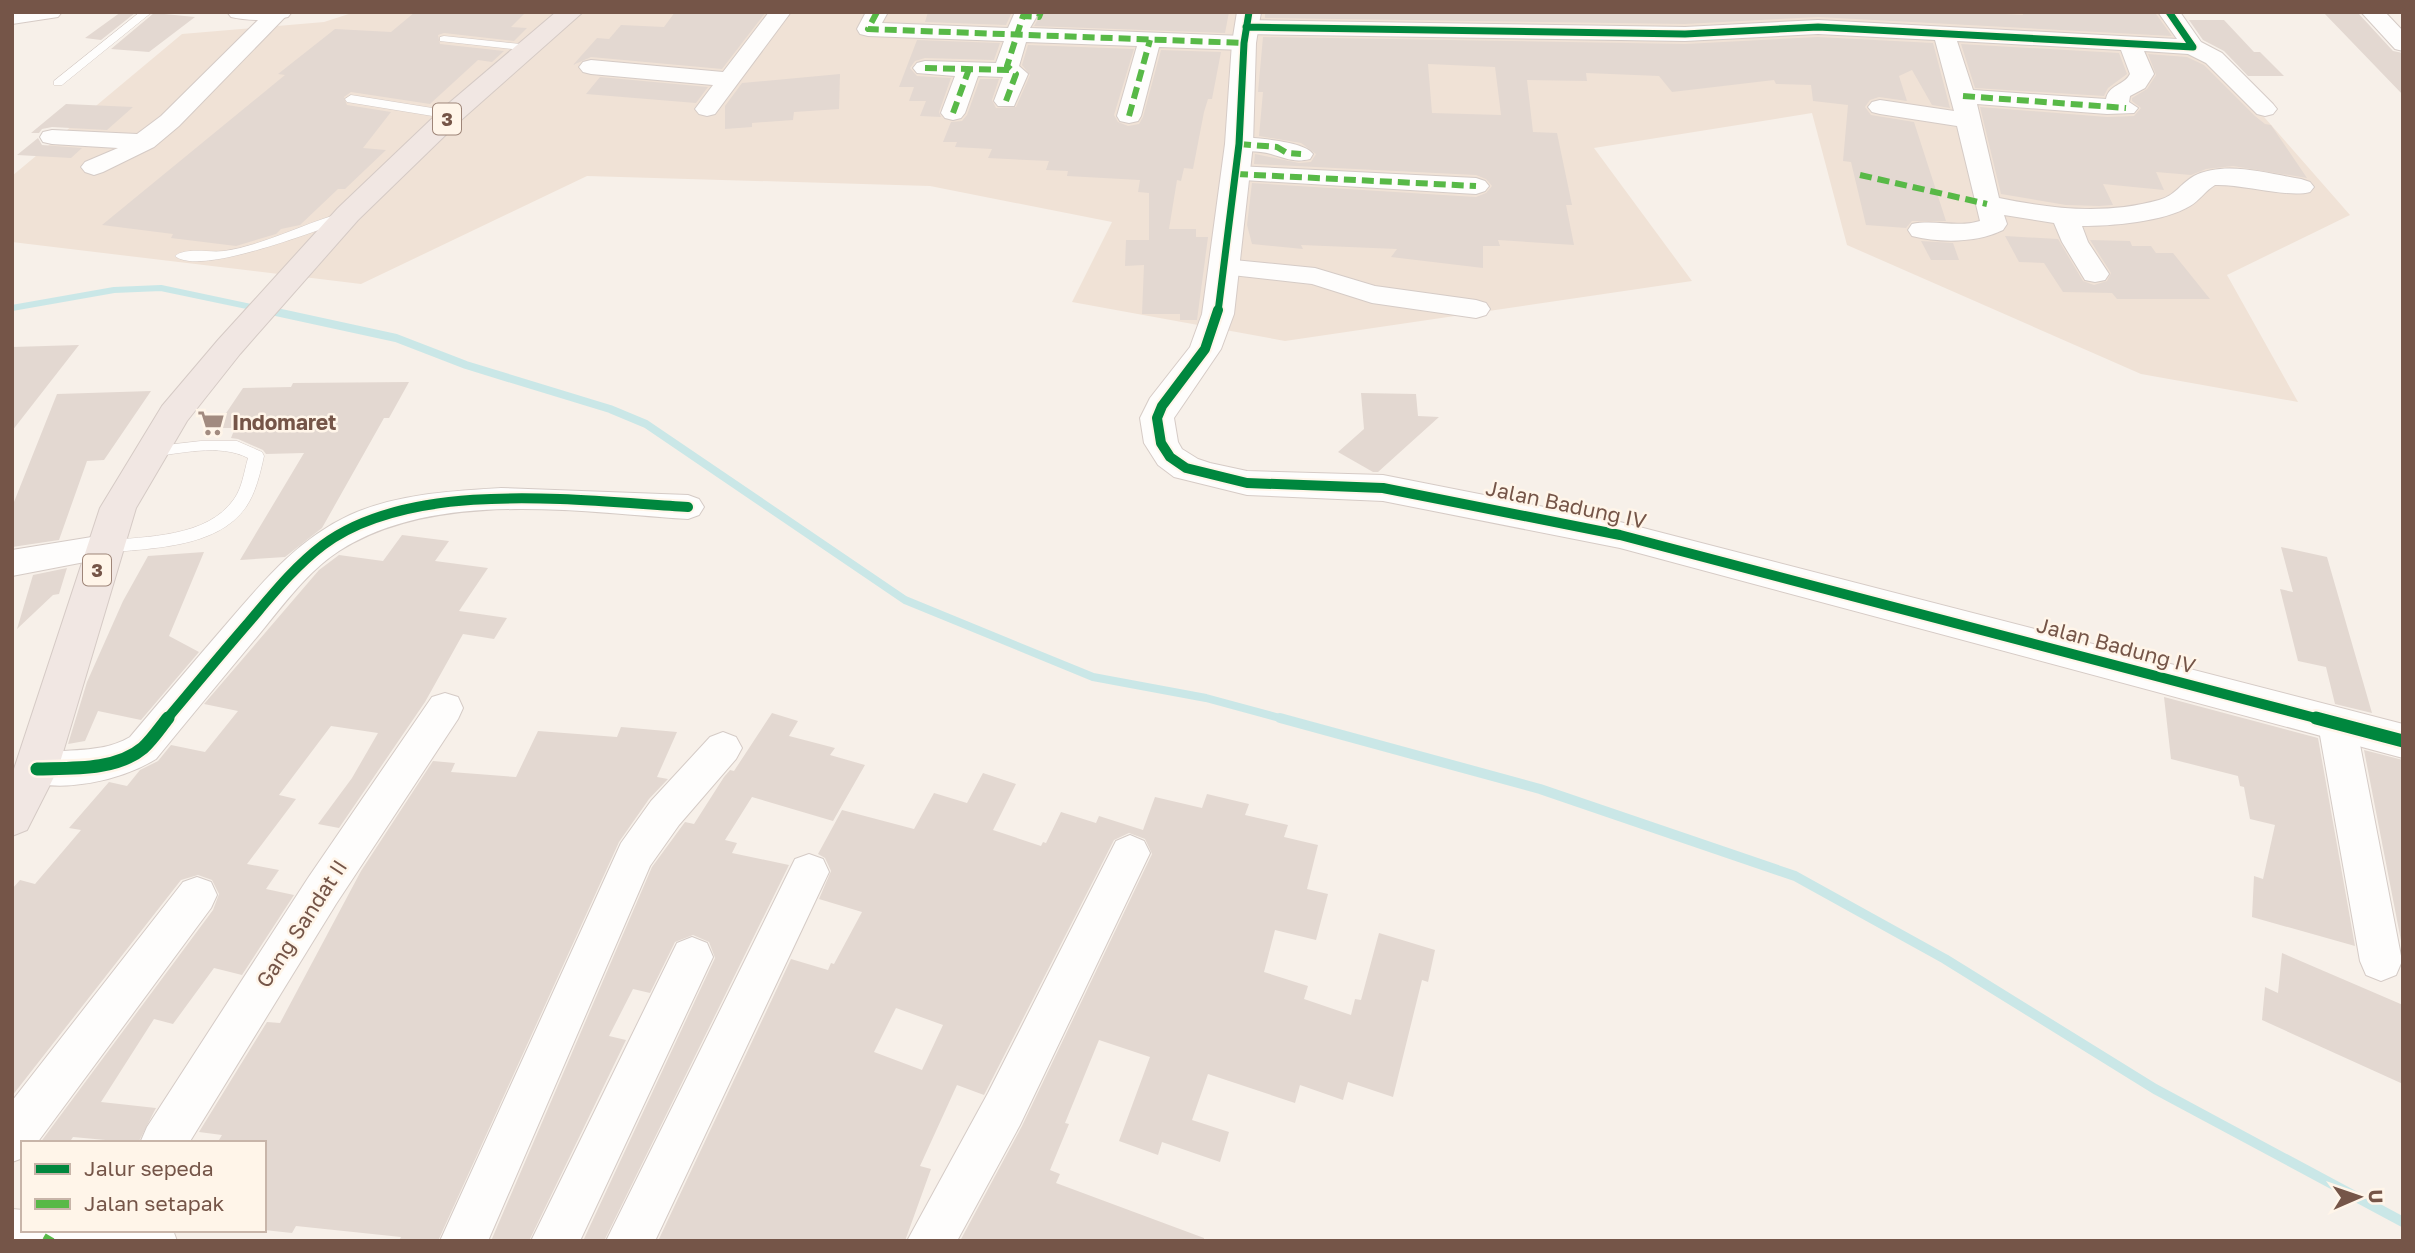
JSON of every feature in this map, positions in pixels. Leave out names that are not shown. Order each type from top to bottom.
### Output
[{"type":"highway","name":"3","points":[[12,817],[37,769],[118,508],[174,414],[229,347],[339,224],[451,115],[571,12]]},
{"type":"street","points":[[12,17],[50,12]]},
{"type":"street","points":[[239,12],[279,12]]},
{"type":"street","points":[[94,167],[145,142],[178,113],[279,12]]},
{"type":"street","points":[[707,109],[780,12]]},
{"type":"street","points":[[877,12],[869,29],[1150,40],[1246,28],[1475,22],[1685,34],[1818,27],[2131,46],[2193,47],[2214,58],[2265,109]]},
{"type":"street","points":[[1009,69],[1008,62],[1023,16],[1039,17],[1041,12]]},
{"type":"street","points":[[2169,12],[2193,47]]},
{"type":"street","points":[[2372,12],[2403,44]]},
{"type":"street","name":"Jalan Badung IV","points":[[1246,28],[1239,144],[1218,314],[1205,349],[1162,406],[1157,418],[1161,443],[1170,457],[1186,468],[1247,483],[1383,488],[1620,534],[2403,741]]},
{"type":"street","points":[[1921,230],[1965,231],[1993,226],[1994,221],[1966,108],[1944,34]]},
{"type":"street","points":[[1129,116],[1150,40]]},
{"type":"street","points":[[1880,107],[2116,108],[2119,93],[2137,83],[2141,74],[2131,46]]},
{"type":"street","points":[[591,67],[730,80]]},
{"type":"street","points":[[925,68],[1009,69],[1016,74],[1006,101]]},
{"type":"street","points":[[953,113],[969,69]]},
{"type":"street","points":[[52,137],[145,142]]},
{"type":"street","points":[[1239,144],[1277,147],[1287,153],[1301,154]]},
{"type":"street","points":[[1236,174],[1476,187]]},
{"type":"street","points":[[1987,198],[2065,217],[2133,214],[2182,201],[2196,185],[2209,179],[2266,180],[2301,187]]},
{"type":"street","points":[[2065,217],[2075,242],[2095,274]]},
{"type":"street","points":[[1224,267],[1315,276],[1372,294],[1476,309]]},
{"type":"street","points":[[37,769],[105,765],[120,761],[143,748],[287,578],[327,542],[362,525],[398,511],[439,502],[498,499],[688,507]]},
{"type":"street","points":[[12,563],[104,547]]},
{"type":"street","name":"Gang Sandat II","points":[[164,1141],[315,903],[445,708]]},
{"type":"street","points":[[2337,724],[2381,961]]},
{"type":"street","points":[[464,1241],[635,855],[665,813],[723,748]]},
{"type":"street","points":[[931,1241],[1004,1109],[1130,853]]},
{"type":"street","points":[[630,1241],[809,872]]},
{"type":"street","points":[[12,1139],[69,1060],[197,895]]},
{"type":"street","points":[[555,1241],[692,957]]},
{"type":"street","points":[[36,1237],[107,1234],[153,1241]]},
{"type":"lane","points":[[58,83],[148,12]]},
{"type":"lane","points":[[444,39],[530,48]]},
{"type":"lane","points":[[351,99],[451,115]]},
{"type":"lane","points":[[182,256],[223,255],[339,224]]},
{"type":"lane","points":[[104,547],[178,536],[217,524],[238,506],[250,482],[257,456],[237,446],[201,446],[149,452]]},
{"type":"shaded area","points":[[355,12],[2172,12],[2350,215],[2227,275],[2298,402],[2141,374],[1847,245],[1812,113],[1594,148],[1692,281],[1285,341],[1072,302],[1112,222],[930,186],[587,176],[361,284],[12,242],[12,176],[182,34],[324,22]]},
{"type":"building","points":[[121,12],[135,13],[101,40],[85,38]]},
{"type":"building","points":[[415,12],[526,12],[511,27],[527,28],[514,41],[444,33],[438,35],[440,44],[504,51],[492,62],[478,60],[430,104],[351,92],[344,97],[347,105],[391,112],[363,148],[386,150],[345,189],[338,189],[300,225],[281,229],[276,234],[236,246],[171,238],[173,234],[102,225],[285,75],[278,74],[335,29],[391,32]]},
{"type":"building","points":[[675,12],[766,12],[722,69],[591,57],[573,65],[597,38],[609,39],[621,25],[664,27]]},
{"type":"building","points":[[928,12],[1012,12],[1006,25],[925,22]]},
{"type":"building","points":[[1037,12],[1229,12],[1225,33],[1034,26],[1039,17]]},
{"type":"building","points":[[1265,12],[1971,12],[2023,15],[2022,12],[2138,12],[2156,14],[2172,36],[1818,17],[1685,24],[1265,18]]},
{"type":"building","points":[[154,13],[195,17],[149,52],[111,49]]},
{"type":"building","points":[[2324,13],[2359,14],[2393,51],[2403,53],[2403,95]]},
{"type":"building","points":[[2189,20],[2224,20],[2254,52],[2260,52],[2284,76],[2248,76],[2224,51],[2203,40]]},
{"type":"building","points":[[1263,37],[1685,44],[1818,37],[1933,43],[1950,108],[1932,105],[1912,70],[1899,76],[1907,101],[1879,97],[1870,100],[1865,107],[1871,115],[1914,122],[1946,221],[1912,221],[1906,228],[1866,225],[1851,162],[1843,161],[1848,105],[1813,101],[1811,85],[1776,84],[1774,80],[1672,92],[1659,76],[1586,73],[1587,81],[1527,80],[1533,132],[1557,133],[1572,205],[1566,205],[1574,245],[1498,240],[1500,246],[1483,246],[1483,268],[1391,257],[1397,249],[1301,245],[1303,249],[1252,244],[1247,225],[1252,183],[1476,197],[1486,193],[1492,186],[1486,179],[1476,175],[1254,164],[1255,154],[1299,163],[1311,162],[1316,154],[1301,143],[1259,136],[1263,92],[1258,92]],"holes":[[[1428,64],[1495,67],[1501,115],[1432,113]]]},
{"type":"building","points":[[917,40],[1000,43],[994,60],[925,58],[915,61],[910,68],[917,76],[951,78],[939,112],[941,117],[920,116],[926,101],[909,101],[914,87],[899,87]]},
{"type":"building","points":[[1961,44],[2119,53],[2127,74],[2108,88],[2104,96],[1975,88]]},
{"type":"building","points":[[1028,45],[1134,49],[1114,115],[1118,122],[1128,126],[1139,124],[1143,117],[1161,50],[1221,52],[1212,99],[1208,99],[1204,112],[1193,169],[1184,168],[1181,181],[1177,180],[1169,229],[1196,229],[1196,237],[1208,237],[1197,320],[1180,320],[1180,314],[1142,314],[1144,265],[1125,266],[1126,240],[1149,240],[1149,193],[1138,192],[1140,180],[1067,176],[1068,171],[1046,170],[1049,161],[988,158],[992,149],[955,147],[957,142],[943,142],[951,122],[962,121],[967,115],[980,79],[999,79],[992,100],[996,108],[1016,107],[1030,75],[1022,65]]},
{"type":"building","points":[[2148,54],[2187,57],[2204,65],[2255,116],[2271,125],[2307,178],[2233,166],[2206,169],[2191,175],[2156,172],[2164,190],[2103,184],[2113,205],[2099,206],[2066,205],[2001,194],[1980,107],[2107,117],[2134,116],[2141,108],[2132,98],[2147,89],[2156,75]]},
{"type":"building","points":[[840,74],[839,109],[794,112],[793,120],[752,123],[752,127],[725,129],[725,106],[742,83]]},
{"type":"building","points":[[600,77],[708,87],[696,103],[586,94]]},
{"type":"building","points":[[66,104],[133,107],[107,130],[52,127],[42,129],[39,133],[31,133]]},
{"type":"building","points":[[38,138],[42,145],[82,148],[71,158],[17,155]]},
{"type":"building","points":[[2005,236],[2058,239],[2083,281],[2094,285],[2107,281],[2111,273],[2090,240],[2130,241],[2132,246],[2151,246],[2156,253],[2173,253],[2210,299],[2117,299],[2112,293],[2063,292],[2044,263],[2019,262]]},
{"type":"building","points":[[1921,241],[1953,243],[1959,260],[1931,260]]},
{"type":"building","points":[[79,345],[12,431],[12,347]]},
{"type":"building","points":[[409,382],[389,418],[384,418],[322,528],[285,557],[240,560],[304,453],[266,454],[263,450],[231,438],[235,428],[216,428],[243,388],[291,387],[293,383]]},
{"type":"building","points":[[151,391],[104,460],[87,461],[59,540],[12,547],[12,507],[57,394]]},
{"type":"building","points":[[1361,393],[1416,394],[1418,416],[1439,417],[1378,472],[1373,472],[1338,452],[1364,429]]},
{"type":"building","points":[[402,535],[449,541],[435,561],[488,568],[459,611],[507,618],[494,639],[463,634],[425,702],[339,828],[318,824],[352,778],[378,733],[331,726],[279,795],[296,799],[247,864],[279,870],[266,889],[294,895],[242,975],[214,968],[173,1024],[154,1019],[101,1102],[156,1108],[139,1141],[73,1137],[70,1141],[41,1141],[213,910],[219,894],[212,880],[198,875],[181,880],[12,1096],[12,889],[20,880],[35,884],[81,830],[69,828],[109,782],[127,786],[140,770],[158,761],[171,745],[205,752],[238,711],[204,704],[319,570],[339,555],[383,561]]},
{"type":"building","points":[[2281,547],[2327,557],[2372,713],[2335,704],[2326,667],[2298,661],[2280,589],[2293,592]]},
{"type":"building","points":[[204,552],[169,636],[199,652],[141,720],[98,711],[85,741],[68,744],[87,682],[123,601],[148,556]]},
{"type":"building","points":[[67,568],[59,594],[53,595],[17,629],[33,575]]},
{"type":"building","points":[[2164,697],[2318,738],[2355,946],[2252,917],[2254,876],[2263,879],[2275,825],[2250,819],[2244,787],[2240,786],[2238,776],[2171,759]]},
{"type":"building","points":[[772,713],[798,721],[789,736],[835,748],[830,755],[865,765],[833,821],[752,797],[725,840],[737,843],[732,853],[789,865],[604,1241],[583,1241],[715,958],[709,942],[693,935],[675,942],[650,993],[633,989],[609,1036],[626,1040],[529,1241],[491,1241],[652,867],[685,822],[694,824],[724,777],[730,770],[734,771]]},
{"type":"building","points":[[621,727],[677,732],[657,777],[668,779],[649,799],[619,842],[438,1241],[399,1241],[401,1237],[296,1226],[292,1233],[266,1230],[266,1141],[219,1140],[222,1135],[199,1132],[267,1022],[280,1023],[361,871],[433,761],[455,763],[451,772],[516,777],[538,731],[617,737]]},
{"type":"building","points":[[2364,750],[2403,760],[2403,951]]},
{"type":"building","points":[[983,773],[1016,784],[993,830],[1041,846],[1043,842],[1046,843],[1061,812],[1096,823],[1099,816],[1143,830],[1155,797],[1202,808],[1207,794],[1249,804],[1245,815],[1288,825],[1284,837],[1318,845],[1307,889],[1328,894],[1316,940],[1275,930],[1264,972],[1308,986],[1304,999],[1351,1015],[1355,999],[1361,1000],[1379,933],[1435,950],[1428,982],[1422,980],[1393,1097],[1348,1082],[1343,1100],[1300,1085],[1295,1103],[1208,1074],[1192,1120],[1229,1132],[1220,1162],[1162,1142],[1158,1155],[1119,1141],[1150,1057],[1099,1040],[1065,1123],[1069,1124],[1050,1170],[1060,1174],[1056,1183],[1204,1238],[1204,1241],[960,1241],[1022,1126],[1152,854],[1145,839],[1129,833],[1114,840],[984,1095],[957,1085],[920,1166],[931,1169],[905,1241],[658,1241],[791,959],[828,970],[831,963],[834,964],[862,912],[819,899],[831,871],[825,858],[818,854],[842,810],[914,829],[934,793],[967,803]],"holes":[[[896,1008],[943,1025],[922,1070],[874,1052]]]},
{"type":"building","points":[[2282,953],[2403,1005],[2403,1084],[2262,1020],[2265,987],[2278,993]]},
{"type":"waterway","points":[[12,308],[114,290],[161,288],[275,312]]},
{"type":"waterway","points":[[267,310],[396,338],[466,365],[610,409],[646,424],[905,600],[1093,677],[1206,698],[1287,720]]},
{"type":"waterway","points":[[1280,718],[1540,789],[1795,876],[1945,959],[2155,1089],[2403,1222]]},
{"type":"marked path","points":[[877,12],[868,29],[1244,43]]},
{"type":"marked path","points":[[1006,101],[1016,74],[1007,66],[1023,16],[1039,17],[1041,12]]},
{"type":"marked path","points":[[1129,116],[1150,40]]},
{"type":"marked path","points":[[925,68],[1009,70]]},
{"type":"marked path","points":[[953,113],[969,69]]},
{"type":"marked path","points":[[1963,96],[2126,108]]},
{"type":"marked path","points":[[1239,144],[1277,147],[1287,153],[1301,154]]},
{"type":"marked path","points":[[1236,174],[1476,186]]},
{"type":"marked path","points":[[1860,175],[1987,204]]},
{"type":"marked path","points":[[47,1241],[50,1236]]},
{"type":"cycle path","points":[[1249,12],[1244,43],[1239,144],[1218,314],[1205,349],[1162,406],[1157,418],[1161,443],[1170,457],[1186,468],[1247,483],[1383,488],[1620,535],[2403,741]]},
{"type":"cycle path","points":[[1246,27],[1685,34],[1818,27],[2193,47],[2169,12]]},
{"type":"cycle path","points":[[37,769],[105,764],[143,748],[294,571],[326,543],[363,523],[405,510],[452,502],[501,499],[551,499],[688,507]]},
{"type":"place","name":"Indomaret","points":[[211,423]]}]
